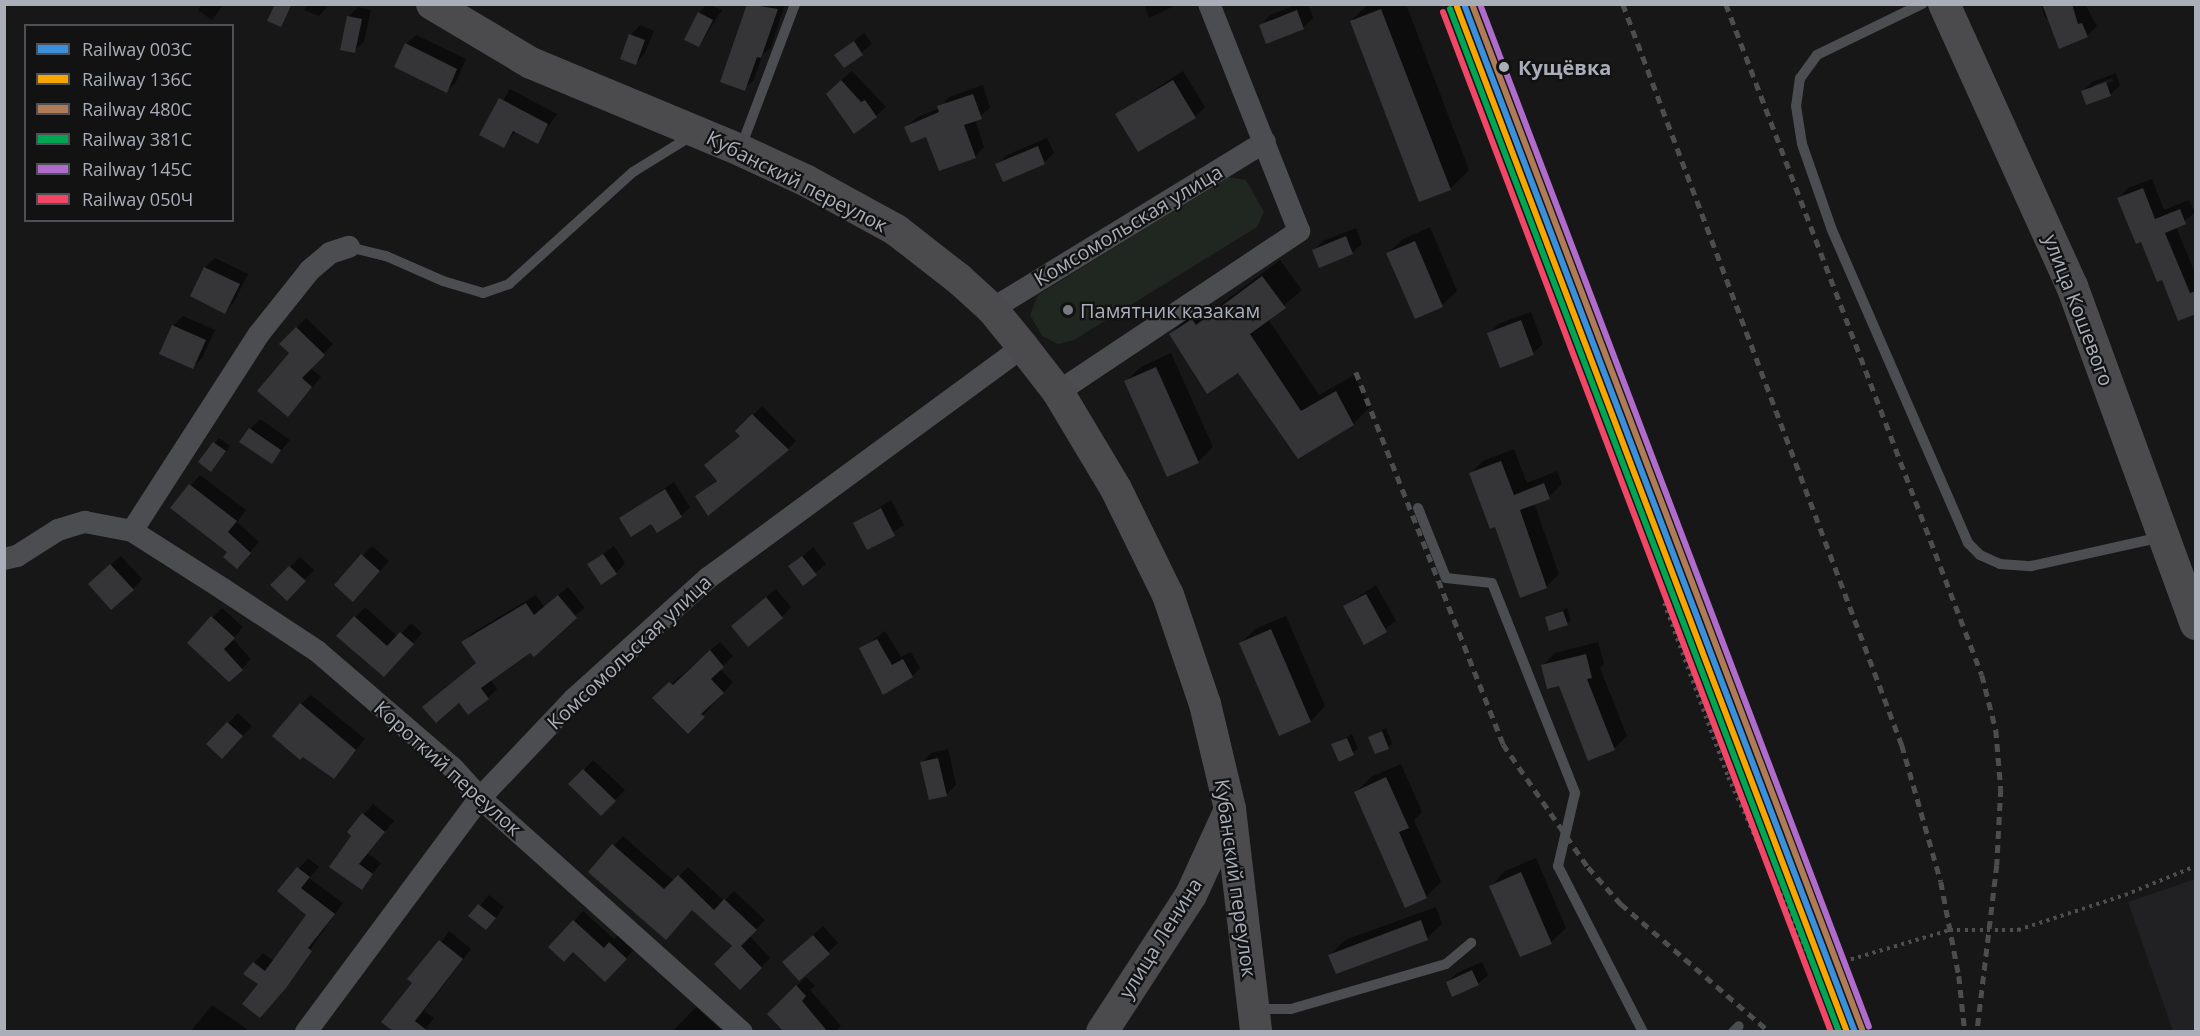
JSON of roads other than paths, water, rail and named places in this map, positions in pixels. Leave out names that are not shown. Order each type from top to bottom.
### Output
[{"type":"street","points":[[1058,392],[1299,231],[1209,4]]},
{"type":"street","name":"улица Кошевого","points":[[1944,4],[2072,286],[2196,624]]},
{"type":"street","name":"Кубанский переулок","points":[[443,8],[531,63],[699,131],[805,180],[896,230],[992,309],[1023,347],[1058,392],[1116,489],[1168,595],[1205,704],[1230,809],[1255,1021]]},
{"type":"street","name":"Комсомольская улица","points":[[992,309],[1264,142]]},
{"type":"street","points":[[132,531],[259,334],[310,270],[330,253],[350,247]]},
{"type":"street","name":"Комсомольская улица","points":[[306,1032],[480,798],[574,699],[708,578],[1023,347]]},
{"type":"street","name":"Короткий переулок","points":[[4,559],[17,556],[58,530],[85,522],[132,531],[316,651],[453,768],[480,798],[742,1032]]},
{"type":"street","name":"улица Ленина","points":[[1102,1032],[1191,895],[1230,809]]},
{"type":"lane","points":[[740,150],[795,4]]},
{"type":"lane","points":[[1922,4],[1817,55],[1800,78],[1796,106],[1802,144],[1832,230],[1968,543],[1980,555],[2000,564],[2031,566],[2163,536]]},
{"type":"lane","points":[[350,247],[386,256],[443,282],[483,293],[509,284],[633,172],[699,131]]},
{"type":"lane","points":[[1418,508],[1446,578],[1492,583],[1575,793],[1558,866],[1643,1032]]},
{"type":"lane","points":[[1255,1021],[1446,964],[1471,943]]},
{"type":"railway","points":[[1623,4],[1902,745],[1941,882],[1959,976],[1965,1032]]},
{"type":"railway","points":[[1726,4],[1982,675],[1996,730],[2001,789],[1997,865],[1977,1032]]},
{"type":"railway","points":[[1356,372],[1503,744],[1588,867],[1621,904],[1770,1032]]},
{"type":"rail line","name":"003С","points":[[1464,4],[1855,1032]]},
{"type":"rail line","name":"480С","points":[[1472,4],[1862,1029]]},
{"type":"rail line","name":"145С","points":[[1480,4],[1869,1027]]},
{"type":"rail line","name":"136С","points":[[1457,7],[1847,1032]]},
{"type":"rail line","name":"381С","points":[[1450,9],[1839,1032]]},
{"type":"rail line","name":"050Ч","points":[[1443,12],[1831,1032]]},
{"type":"place","name":"Кущёвка","points":[[1504,67]]},
{"type":"place","name":"Памятник казакам","points":[[1068,310]]}]
